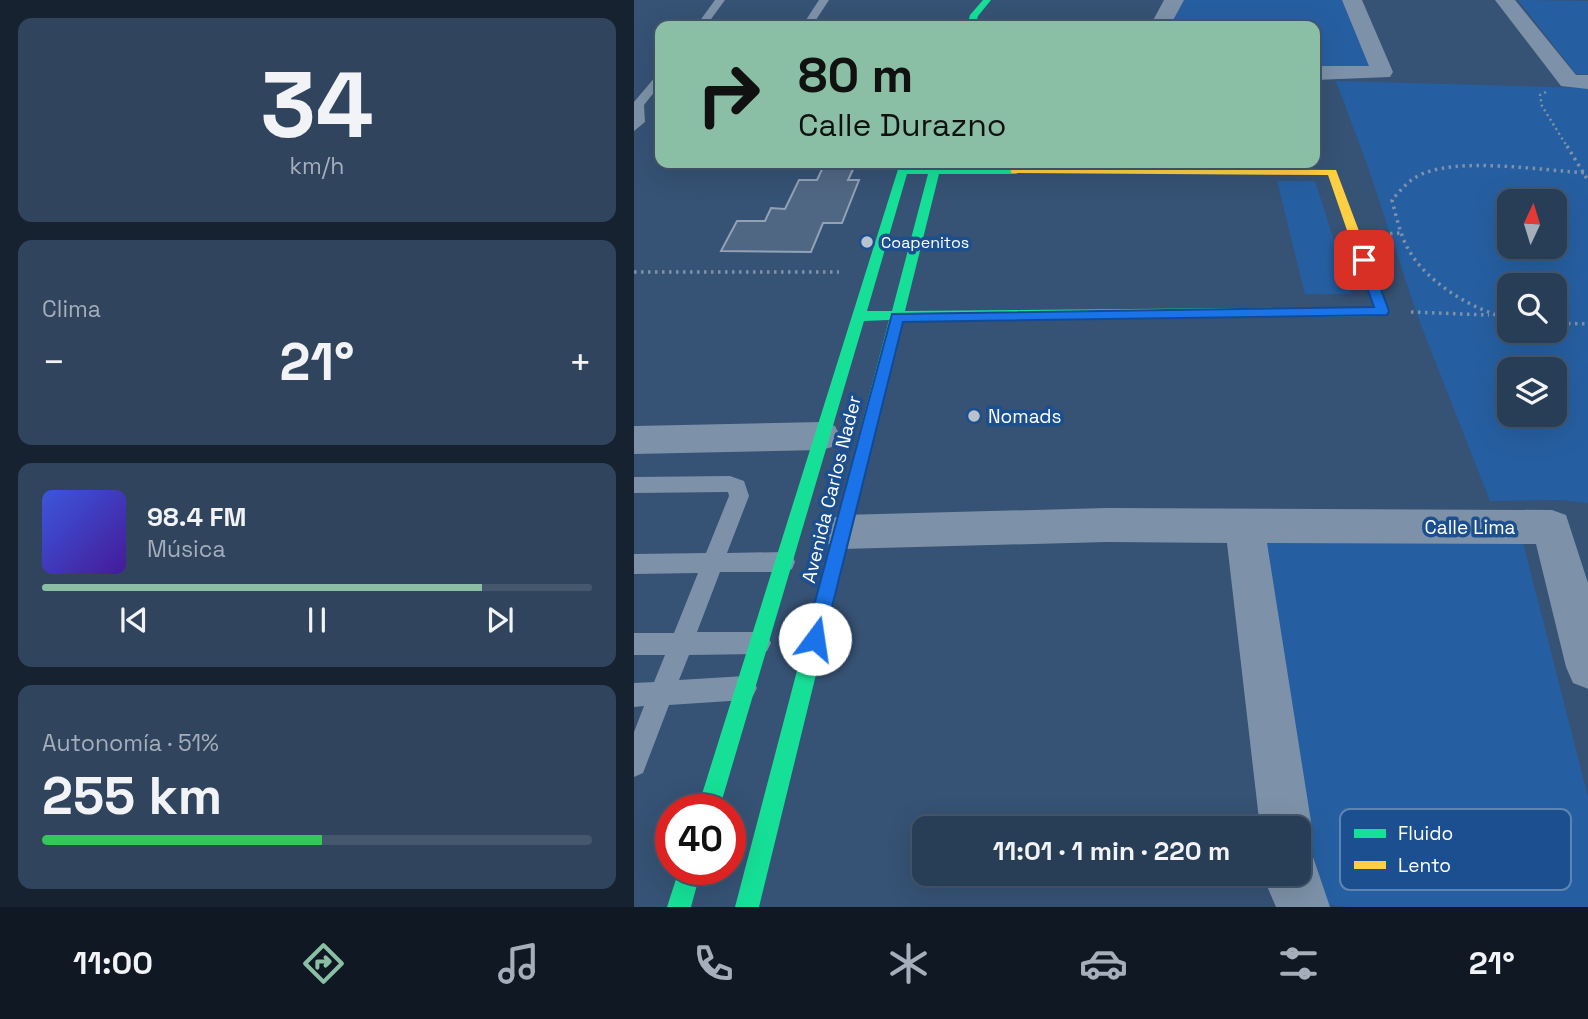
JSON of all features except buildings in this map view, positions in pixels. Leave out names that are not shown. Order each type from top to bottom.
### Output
[{"type":"street","points":[[972,21],[987,0]]},
{"type":"street","points":[[1163,21],[1174,0]]},
{"type":"street","points":[[1320,73],[1382,72],[1352,0]]},
{"type":"street","points":[[1505,0],[1579,82]]},
{"type":"street","name":"Avenida Carlos Nader","points":[[713,794],[904,168]]},
{"type":"street","name":"Avenida Carlos Nader","points":[[747,907],[935,168]]},
{"type":"street","points":[[859,316],[1382,311],[1332,172],[1014,168]]},
{"type":"street","points":[[634,440],[822,436]]},
{"type":"street","name":"Calle Lima","points":[[842,532],[1107,525],[1552,527],[1588,667]]},
{"type":"street","points":[[1245,526],[1284,816]]},
{"type":"street","points":[[679,907],[686,885]]},
{"type":"street","points":[[1294,886],[1303,907]]},
{"type":"lane","points":[[705,21],[720,0]]},
{"type":"lane","points":[[810,21],[824,0]]},
{"type":"lane","points":[[634,127],[639,122],[638,105],[655,84]]},
{"type":"lane","points":[[634,485],[730,484],[737,487],[739,496],[634,764]]},
{"type":"lane","points":[[634,564],[784,562]]},
{"type":"lane","points":[[634,645],[759,643]]},
{"type":"lane","points":[[634,695],[745,688]]},
{"type":"path","points":[[1579,82],[1540,95],[1542,106],[1588,183]]},
{"type":"path","points":[[1491,315],[1465,302],[1416,261],[1401,233],[1392,200],[1416,177],[1434,170],[1486,168],[1588,173]]},
{"type":"path","points":[[634,272],[872,272]]},
{"type":"path","points":[[1382,311],[1497,316]]},
{"type":"path","points":[[1567,323],[1588,324]]},
{"type":"shaded area","points":[[1183,0],[1346,0],[1372,68],[1320,67],[1320,21],[1176,21],[1175,17]]},
{"type":"shaded area","points":[[1518,0],[1588,1],[1588,74],[1576,74]]},
{"type":"shaded area","points":[[1336,81],[1588,88],[1588,503],[1561,500],[1490,501],[1419,320]]},
{"type":"shaded area","points":[[1277,181],[1315,181],[1351,294],[1305,294]]},
{"type":"shaded area","points":[[1259,542],[1523,542],[1588,797],[1588,907],[1347,907],[1322,904],[1311,841],[1311,816],[1307,816]]},
{"type":"traffic: fast","points":[[972,21],[987,0]]},
{"type":"traffic: fast","points":[[713,794],[903,168]]},
{"type":"traffic: fast","points":[[747,907],[935,168]]},
{"type":"traffic: fast","points":[[903,171],[1016,171]]},
{"type":"traffic: fast","points":[[859,316],[1382,311],[1378,300]]},
{"type":"traffic: fast","points":[[679,907],[686,885]]},
{"type":"traffic: slow","points":[[1016,171],[1332,172],[1378,300]]},
{"type":"place","name":"Coapenitos","points":[[867,242]]},
{"type":"place","name":"Nomads","points":[[974,416]]},
{"type":"route","points":[[815,639],[897,317],[1382,311],[1364,260]]}]
